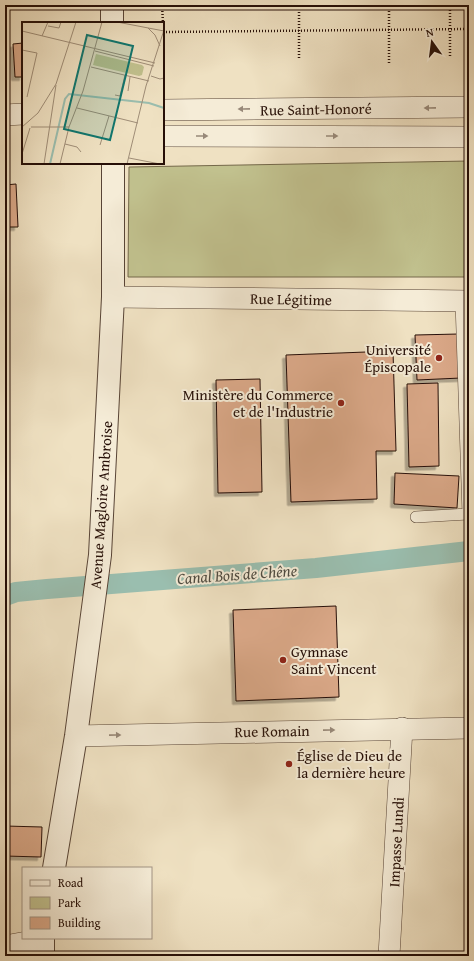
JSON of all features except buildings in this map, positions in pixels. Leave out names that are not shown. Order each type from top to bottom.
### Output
[{"type":"street","points":[[112,5],[112,22]]},
{"type":"street","name":"Rue Saint-Honoré","points":[[164,110],[469,107]]},
{"type":"street","points":[[5,115],[22,114]]},
{"type":"street","name":"Rue Saint-Honoré","points":[[164,136],[469,137]]},
{"type":"street","name":"Avenue Magloire Ambroise","points":[[54,867],[76,736],[100,555],[113,297],[113,164]]},
{"type":"street","name":"Rue Légitime","points":[[113,297],[465,301]]},
{"type":"street","name":"Rue Romain","points":[[76,736],[402,728],[469,728]]},
{"type":"street","name":"Impasse Lundi","points":[[390,956],[402,728]]},
{"type":"street","points":[[5,946],[43,944]]},
{"type":"lane","points":[[416,517],[468,514],[465,301]]},
{"type":"path","points":[[162,5],[162,22]]},
{"type":"path","points":[[299,5],[299,58]]},
{"type":"path","points":[[389,5],[389,63]]},
{"type":"path","points":[[450,6],[450,56]]},
{"type":"path","points":[[164,32],[469,29]]},
{"type":"green space","points":[[469,161],[469,277],[128,277],[129,167]]},
{"type":"waterway","name":"Canal Bois de Chêne","points":[[5,596],[16,592],[316,568],[469,551]]},
{"type":"place","name":"Université Épiscopale","points":[[439,358]]},
{"type":"place","name":"Ministère du Commerce et de l'Industrie","points":[[341,403]]},
{"type":"place","name":"Gymnase Saint Vincent","points":[[283,660]]},
{"type":"place","name":"Église de Dieu de la dernière heure","points":[[289,764]]}]
